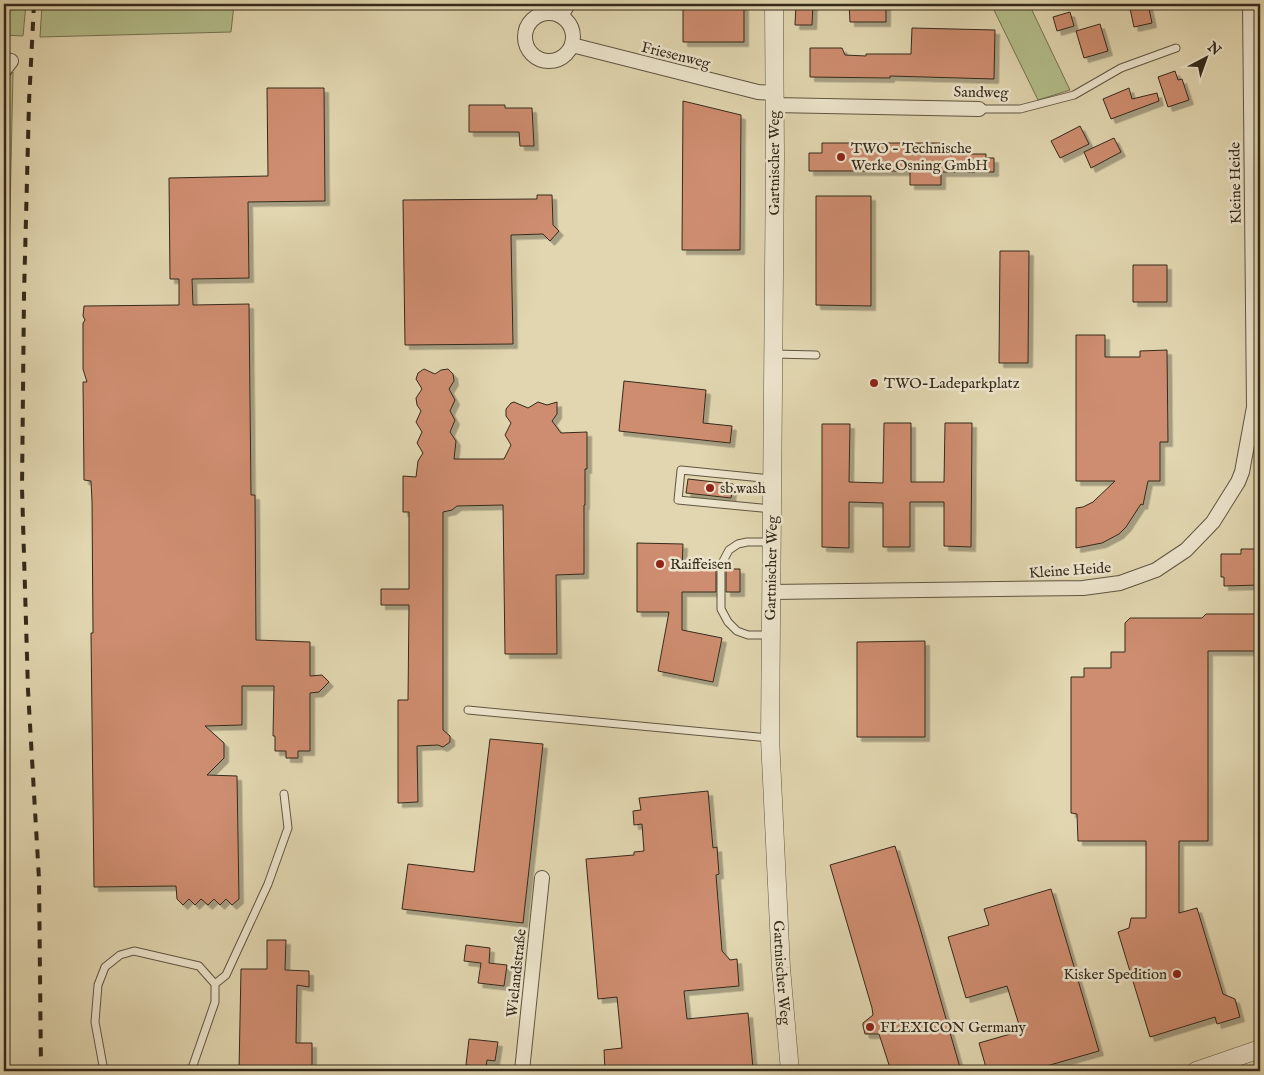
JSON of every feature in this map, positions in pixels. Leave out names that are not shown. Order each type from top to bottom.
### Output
[{"type":"street","name":"Gartnischer Weg","points":[[774,4],[775,166],[770,738],[781,968],[790,1071]]},
{"type":"street","name":"Kleine Heide","points":[[770,592],[1082,588],[1120,582],[1156,570],[1186,550],[1213,522],[1238,482],[1242,472],[1254,407],[1257,362],[1250,4]]},
{"type":"street","points":[[564,10],[573,38],[572,45],[561,57],[553,60],[538,58],[527,46],[526,31],[533,19],[546,13],[564,10]]},
{"type":"street","name":"Friesenweg","points":[[572,45],[758,92],[774,99]]},
{"type":"street","name":"Sandweg","points":[[774,99],[980,109]]},
{"type":"street","name":"Wielandstraße","points":[[522,1071],[542,878]]},
{"type":"street","points":[[1196,1071],[1260,1049]]},
{"type":"lane","name":"Sandweg","points":[[980,109],[1020,109],[1074,95],[1121,68],[1176,48]]},
{"type":"lane","points":[[773,354],[816,355]]},
{"type":"lane","points":[[772,479],[681,470],[678,500],[772,509]]},
{"type":"lane","points":[[770,635],[748,635],[737,631],[728,622],[721,610],[721,565],[729,550],[738,544],[771,542]]},
{"type":"lane","points":[[468,710],[770,738]]},
{"type":"lane","points":[[215,984],[226,975],[268,884],[288,828],[284,794]]},
{"type":"lane","points":[[104,1071],[95,1022],[98,985],[105,967],[120,955],[134,951],[200,966],[215,984],[215,1002],[191,1071]]},
{"type":"green space","points":[[4,4],[26,4],[23,36],[4,35]]},
{"type":"green space","points":[[42,4],[234,4],[231,32],[40,37]]},
{"type":"green space","points":[[991,4],[1029,4],[1070,90],[1038,100]]},
{"type":"green space","points":[[13,72],[5,445],[4,83]]},
{"type":"green space","points":[[1260,1063],[1260,1071],[1234,1071]]},
{"type":"building","points":[[699,4],[744,4],[744,42],[683,42],[683,8],[699,8]]},
{"type":"building","points":[[796,4],[813,4],[812,25],[795,25]]},
{"type":"building","points":[[849,4],[886,4],[886,22],[850,22]]},
{"type":"building","points":[[1129,4],[1148,4],[1152,23],[1134,27]]},
{"type":"building","points":[[1070,12],[1074,26],[1057,31],[1053,17]]},
{"type":"building","points":[[1100,24],[1108,51],[1084,58],[1076,31]]},
{"type":"building","points":[[912,28],[995,30],[994,79],[890,76],[890,78],[810,77],[810,48],[842,48],[845,55],[911,54]]},
{"type":"building","points":[[1175,71],[1178,80],[1182,79],[1189,100],[1168,107],[1158,77]]},
{"type":"building","points":[[267,88],[324,88],[325,201],[248,202],[249,278],[192,279],[193,305],[249,304],[251,495],[255,495],[256,640],[310,642],[310,676],[322,675],[329,682],[319,692],[310,693],[310,751],[298,751],[298,758],[286,758],[286,751],[275,751],[275,736],[273,736],[274,686],[242,686],[242,725],[205,726],[224,743],[224,758],[207,775],[237,776],[239,899],[232,905],[226,899],[220,905],[214,899],[208,905],[201,899],[195,905],[189,899],[183,905],[177,899],[176,886],[94,887],[91,633],[93,633],[92,501],[91,481],[84,480],[83,382],[87,382],[83,369],[84,306],[179,305],[179,279],[170,279],[169,178],[268,176]]},
{"type":"building","points":[[1129,88],[1132,99],[1157,93],[1159,101],[1111,119],[1103,99]]},
{"type":"building","points":[[683,101],[741,115],[740,250],[682,250]]},
{"type":"building","points":[[469,105],[505,105],[505,108],[532,108],[534,146],[520,146],[519,132],[469,132]]},
{"type":"building","points":[[1080,126],[1089,144],[1060,158],[1051,141]]},
{"type":"building","points":[[1114,138],[1121,152],[1091,168],[1084,152]]},
{"type":"building","points":[[822,143],[943,143],[943,154],[986,154],[986,158],[994,158],[994,172],[941,172],[941,185],[910,185],[910,171],[809,171],[809,153],[822,153]]},
{"type":"building","points":[[537,195],[552,195],[553,225],[559,231],[550,241],[543,234],[511,235],[513,344],[405,345],[403,200],[537,199]]},
{"type":"building","points":[[816,196],[871,196],[871,306],[816,305]]},
{"type":"building","points":[[1000,251],[1029,251],[1028,363],[999,363]]},
{"type":"building","points":[[1133,265],[1167,265],[1167,302],[1133,302]]},
{"type":"building","points":[[1076,335],[1105,335],[1105,357],[1140,357],[1140,351],[1167,350],[1168,442],[1160,442],[1160,481],[1148,481],[1143,505],[1141,504],[1126,527],[1119,534],[1102,543],[1076,548],[1076,508],[1093,502],[1115,481],[1076,481]]},
{"type":"building","points":[[424,369],[435,374],[441,370],[448,369],[453,374],[454,381],[449,389],[455,400],[450,411],[455,420],[450,432],[456,441],[454,459],[504,459],[511,445],[505,435],[511,423],[506,416],[506,409],[514,402],[528,408],[538,402],[547,405],[557,402],[557,414],[552,421],[561,433],[587,432],[584,574],[556,575],[557,654],[505,654],[503,505],[457,506],[452,510],[443,512],[443,730],[450,736],[450,742],[443,747],[438,745],[417,746],[418,802],[398,803],[398,700],[408,700],[409,605],[381,605],[381,589],[409,589],[409,512],[403,512],[403,476],[416,477],[418,461],[423,453],[417,443],[422,432],[416,422],[421,411],[417,405],[416,398],[422,389],[416,379],[418,373]]},
{"type":"building","points":[[624,381],[706,390],[703,423],[732,426],[730,443],[619,431]]},
{"type":"building","points":[[884,423],[911,423],[911,482],[944,482],[945,423],[972,423],[971,547],[944,546],[944,502],[910,502],[910,547],[883,547],[883,503],[849,502],[849,548],[822,547],[822,424],[850,424],[849,482],[883,483]]},
{"type":"building","name":"sb.wash","points":[[688,479],[733,484],[731,498],[686,493]]},
{"type":"building","points":[[637,543],[683,544],[682,568],[716,569],[716,592],[682,592],[682,630],[722,638],[713,682],[658,671],[669,612],[637,612]]},
{"type":"building","points":[[1241,549],[1260,549],[1260,585],[1224,586],[1224,577],[1221,577],[1221,554],[1241,554]]},
{"type":"building","points":[[726,569],[740,569],[740,592],[726,592]]},
{"type":"building","points":[[1206,614],[1260,614],[1260,651],[1208,651],[1208,841],[1179,841],[1179,913],[1197,908],[1223,994],[1235,999],[1240,1017],[1217,1024],[1215,1017],[1150,1037],[1118,932],[1129,928],[1131,918],[1146,918],[1146,841],[1078,841],[1077,814],[1071,813],[1071,677],[1084,677],[1084,668],[1111,668],[1111,652],[1125,652],[1125,623],[1130,618],[1202,618]]},
{"type":"building","points":[[925,641],[925,737],[857,737],[857,642]]},
{"type":"building","points":[[490,739],[543,744],[523,923],[402,909],[408,864],[474,872]]},
{"type":"building","points":[[708,791],[713,848],[717,847],[719,874],[716,875],[722,951],[730,960],[737,959],[739,986],[684,991],[687,1019],[748,1013],[753,1068],[732,1071],[605,1071],[604,1050],[622,1048],[617,997],[598,999],[586,859],[634,855],[634,852],[644,851],[642,824],[634,825],[633,811],[641,810],[639,798]]},
{"type":"building","points":[[895,846],[961,1071],[891,1071],[879,1034],[865,1034],[863,1023],[873,1015],[872,1008],[830,865]]},
{"type":"building","points":[[1051,889],[1099,1051],[1029,1071],[987,1071],[979,1043],[1021,1031],[1007,986],[966,998],[948,937],[989,925],[984,909]]},
{"type":"building","points":[[267,940],[286,940],[285,970],[309,971],[309,987],[297,985],[296,1043],[312,1043],[312,1071],[239,1071],[241,969],[267,969]]},
{"type":"building","points":[[466,945],[490,948],[489,963],[507,965],[504,986],[478,983],[481,963],[464,961]]},
{"type":"building","points":[[469,1039],[498,1042],[495,1061],[487,1060],[486,1067],[466,1065]]},
{"type":"railway","points":[[34,4],[29,102],[24,295],[22,488],[28,690],[39,879],[41,1071]]},
{"type":"place","name":"TWO - Technische Werke Osning GmbH","points":[[841,157]]},
{"type":"place","name":"TWO-Ladeparkplatz","points":[[874,383]]},
{"type":"place","name":"sb.wash","points":[[710,488]]},
{"type":"place","name":"Raiffeisen","points":[[660,564]]},
{"type":"place","name":"Kisker Spedition","points":[[1177,974]]},
{"type":"place","name":"FLEXICON Germany","points":[[870,1027]]}]
